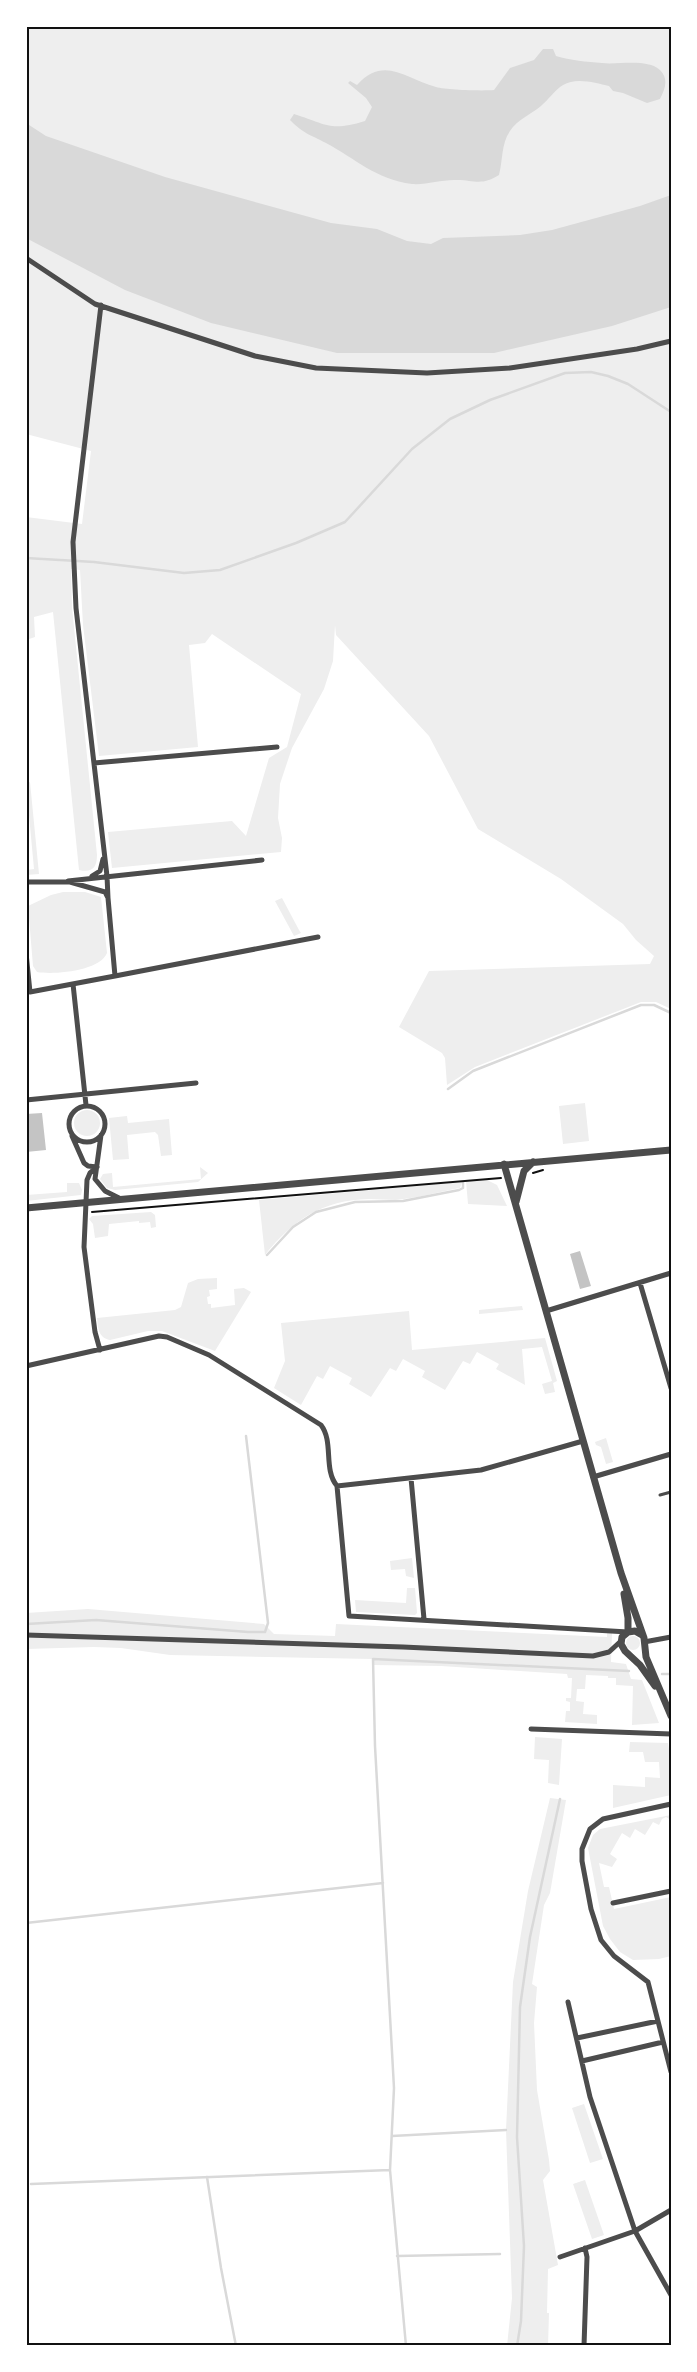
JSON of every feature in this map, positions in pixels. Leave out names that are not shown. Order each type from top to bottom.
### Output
[{"type":"street","points":[[26,258],[95,304],[255,356],[293,364],[344,371],[427,373],[510,368],[637,349],[671,341]]},
{"type":"street","points":[[101,305],[79,486],[74,567],[76,608],[103,856],[107,876],[115,976]]},
{"type":"street","points":[[94,763],[277,747]]},
{"type":"street","points":[[89,877],[100,870],[103,856]]},
{"type":"street","points":[[26,882],[64,881],[262,860]]},
{"type":"street","points":[[64,881],[102,891],[108,898]]},
{"type":"street","points":[[26,953],[28,992],[318,937]]},
{"type":"street","points":[[73,984],[86,1105]]},
{"type":"street","points":[[26,1100],[196,1083]]},
{"type":"street","points":[[71,1133],[85,1142],[92,1141],[104,1129],[104,1117],[96,1108],[86,1105],[78,1108],[70,1116],[69,1127],[71,1133],[84,1163],[88,1166],[97,1167]]},
{"type":"street","points":[[101,1134],[95,1177],[99,1185],[108,1193],[122,1200]]},
{"type":"street","points":[[26,1208],[671,1150]]},
{"type":"street","points":[[516,1207],[524,1171],[533,1162]]},
{"type":"street","points":[[504,1164],[621,1574],[643,1641],[647,1661],[671,1716]]},
{"type":"street","points":[[97,1167],[88,1178],[84,1247],[95,1332],[100,1350]]},
{"type":"street","points":[[546,1311],[671,1273]]},
{"type":"street","points":[[640,1283],[671,1388]]},
{"type":"street","points":[[26,1366],[163,1336],[216,1359],[321,1425],[326,1437],[331,1476],[337,1486],[349,1616],[635,1631],[643,1641]]},
{"type":"street","points":[[337,1486],[481,1470],[583,1441]]},
{"type":"street","points":[[593,1477],[671,1454]]},
{"type":"street","points":[[411,1478],[424,1619]]},
{"type":"street","points":[[26,1635],[403,1647],[593,1656],[609,1652],[628,1632],[628,1618],[621,1574]]},
{"type":"street","points":[[643,1641],[671,1637]]},
{"type":"street","points":[[621,1640],[622,1648],[640,1665],[664,1701]]},
{"type":"street","points":[[628,1653],[636,1654],[643,1641]]},
{"type":"street","points":[[531,1729],[671,1734]]},
{"type":"street","points":[[671,1804],[603,1819],[590,1829],[582,1849],[582,1862],[591,1909],[601,1940],[614,1956],[640,1973],[648,1982],[671,2072]]},
{"type":"street","points":[[613,1903],[671,1891]]},
{"type":"street","points":[[568,2002],[590,2097],[635,2231],[671,2295]]},
{"type":"street","points":[[576,2038],[658,2020]]},
{"type":"street","points":[[582,2061],[663,2042]]},
{"type":"street","points":[[560,2257],[635,2231],[671,2210]]},
{"type":"street","points":[[584,2346],[587,2257],[585,2248]]},
{"type":"lane","points":[[660,1495],[671,1492]]},
{"type":"path","points":[[523,1176],[544,1170],[549,1161]]},
{"type":"path","points":[[86,1203],[89,1212],[508,1178]]},
{"type":"shaded area","points":[[26,26],[671,26],[671,1009],[656,1002],[641,1002],[475,1067],[447,1085],[445,1058],[442,1053],[399,1027],[429,971],[650,964],[654,956],[636,940],[623,924],[561,879],[478,829],[429,736],[336,635],[335,625],[333,661],[324,689],[292,748],[280,784],[278,818],[282,838],[281,852],[112,868],[108,832],[232,821],[246,836],[269,758],[287,747],[301,694],[212,634],[205,643],[189,645],[198,747],[99,756],[83,625],[80,570],[71,569],[72,607],[97,855],[93,868],[87,871],[79,870],[53,612],[34,617],[35,637],[26,640],[26,517],[82,524],[91,451],[26,434]]},
{"type":"shaded area","points":[[543,49],[553,49],[556,56],[579,61],[640,63],[654,66],[663,73],[665,84],[663,92],[660,99],[647,103],[613,91],[609,86],[598,83],[574,81],[563,85],[541,106],[513,127],[505,141],[499,175],[481,182],[454,180],[412,184],[387,178],[366,168],[337,149],[307,133],[290,120],[294,114],[321,124],[336,126],[365,121],[372,107],[366,98],[348,83],[350,81],[357,85],[367,76],[386,70],[441,88],[494,90],[510,68],[534,60]]},
{"type":"shaded area","points":[[26,123],[46,136],[165,177],[331,223],[377,229],[407,241],[431,244],[443,238],[520,235],[552,230],[640,206],[671,195],[671,307],[612,326],[494,353],[337,353],[211,323],[125,290],[26,238]]},
{"type":"shaded area","points":[[30,782],[39,874],[26,875],[26,870],[34,869],[26,783]]},
{"type":"shaded area","points":[[63,892],[85,892],[101,897],[107,953],[96,964],[86,968],[54,973],[37,972],[33,966],[28,906],[51,895]]},
{"type":"shaded area","points":[[282,898],[301,933],[294,936],[275,901]]},
{"type":"shaded area","points":[[585,1103],[589,1141],[563,1144],[559,1106]]},
{"type":"shaded area","points":[[87,1110],[96,1114],[100,1123],[96,1132],[87,1136],[78,1132],[74,1123],[78,1114]]},
{"type":"shaded area","points":[[127,1116],[128,1123],[169,1119],[172,1155],[161,1156],[158,1135],[155,1132],[127,1135],[129,1159],[113,1160],[109,1118]]},
{"type":"shaded area","points":[[200,1167],[208,1173],[198,1182],[115,1190],[107,1188],[100,1179],[103,1174],[112,1173],[113,1187],[201,1179]]},
{"type":"shaded area","points":[[487,1180],[497,1185],[507,1206],[468,1204],[466,1181]]},
{"type":"shaded area","points":[[462,1182],[460,1188],[420,1196],[396,1200],[352,1200],[323,1208],[298,1222],[265,1255],[259,1200]]},
{"type":"shaded area","points":[[67,1183],[79,1183],[82,1190],[81,1195],[26,1201],[26,1195],[67,1192]]},
{"type":"shaded area","points":[[151,1212],[155,1215],[156,1227],[151,1228],[150,1222],[139,1223],[139,1221],[109,1224],[108,1236],[95,1238],[93,1224],[89,1219],[92,1216]]},
{"type":"shaded area","points":[[217,1278],[217,1289],[209,1290],[210,1296],[207,1297],[211,1308],[235,1305],[234,1289],[244,1288],[251,1292],[215,1351],[162,1331],[148,1331],[110,1340],[103,1337],[99,1332],[97,1318],[175,1310],[181,1307],[188,1283],[198,1279]]},
{"type":"shaded area","points":[[522,1306],[523,1310],[479,1314],[479,1310]]},
{"type":"shaded area","points":[[409,1311],[412,1350],[545,1338],[557,1381],[553,1383],[555,1392],[545,1394],[542,1384],[552,1381],[542,1347],[522,1349],[525,1385],[496,1369],[499,1364],[477,1352],[470,1364],[463,1361],[445,1390],[422,1377],[425,1371],[403,1359],[396,1371],[390,1368],[371,1397],[349,1384],[352,1378],[330,1366],[323,1379],[317,1376],[301,1405],[274,1388],[285,1361],[281,1323]]},
{"type":"shaded area","points":[[606,1438],[613,1462],[606,1464],[601,1447],[596,1445],[595,1442]]},
{"type":"shaded area","points":[[412,1558],[414,1578],[406,1576],[405,1569],[391,1570],[390,1561]]},
{"type":"shaded area","points":[[407,1588],[415,1588],[417,1613],[415,1615],[356,1612],[355,1600],[406,1603]]},
{"type":"shaded area","points":[[88,1609],[264,1624],[274,1634],[335,1636],[336,1624],[607,1637],[607,1633],[612,1633],[611,1662],[626,1664],[631,1679],[642,1680],[659,1723],[632,1725],[633,1686],[616,1685],[616,1678],[608,1678],[608,1676],[586,1675],[585,1689],[577,1689],[576,1701],[584,1702],[583,1714],[597,1715],[597,1724],[565,1722],[566,1711],[570,1711],[570,1702],[566,1701],[566,1698],[571,1698],[572,1678],[568,1678],[567,1674],[441,1666],[373,1665],[373,1659],[170,1655],[121,1648],[94,1647],[26,1649],[26,1613]]},
{"type":"shaded area","points":[[633,1636],[638,1638],[640,1643],[638,1648],[633,1650],[628,1648],[626,1643],[628,1638]]},
{"type":"shaded area","points":[[535,1737],[562,1739],[559,1785],[548,1783],[549,1760],[534,1759]]},
{"type":"shaded area","points":[[630,1742],[668,1743],[671,1761],[671,1795],[613,1808],[613,1785],[645,1787],[645,1777],[660,1778],[659,1762],[645,1762],[643,1752],[629,1752]]},
{"type":"shaded area","points":[[550,1798],[566,1800],[550,1893],[544,1905],[532,1984],[537,1987],[534,2023],[537,2090],[550,2171],[543,2180],[558,2265],[548,2269],[548,2346],[507,2346],[512,2298],[506,2130],[513,1982],[528,1891]]},
{"type":"shaded area","points":[[671,1815],[671,1820],[666,1817],[662,1819],[659,1825],[653,1822],[645,1835],[635,1829],[630,1838],[622,1833],[610,1854],[617,1859],[612,1867],[599,1863],[604,1887],[609,1887],[614,1909],[671,1897],[671,1956],[659,1959],[633,1960],[620,1952],[603,1926],[588,1848],[593,1835],[600,1829]]},
{"type":"shaded area","points":[[584,2104],[603,2159],[590,2163],[572,2108]]},
{"type":"shaded area","points":[[585,2180],[604,2235],[592,2239],[573,2184]]},
{"type":"building","points":[[42,1113],[46,1150],[26,1152],[26,1114]]},
{"type":"building","points":[[580,1251],[591,1286],[580,1289],[570,1254]]},
{"type":"waterway","points":[[26,558],[94,562],[184,573],[220,570],[296,543],[345,522],[412,449],[450,419],[490,400],[565,373],[591,372],[608,376],[628,384],[671,412]]},
{"type":"waterway","points":[[448,1089],[473,1071],[641,1005],[654,1005],[671,1013]]},
{"type":"waterway","points":[[267,1255],[293,1227],[316,1212],[355,1202],[403,1201],[459,1190],[463,1188],[463,1182]]},
{"type":"waterway","points":[[26,1624],[96,1620],[265,1632],[268,1623],[246,1436]]},
{"type":"waterway","points":[[406,2346],[390,2170],[394,2088],[375,1746],[373,1659],[629,1671]]},
{"type":"waterway","points":[[662,1674],[671,1674]]},
{"type":"waterway","points":[[517,2346],[521,2321],[524,2246],[517,2137],[520,2007],[530,1937],[560,1799]]},
{"type":"waterway","points":[[26,1923],[383,1883]]},
{"type":"waterway","points":[[392,2136],[506,2130]]},
{"type":"waterway","points":[[31,2184],[390,2170]]},
{"type":"waterway","points":[[207,2177],[221,2268],[236,2346]]},
{"type":"waterway","points":[[397,2256],[500,2254]]}]
